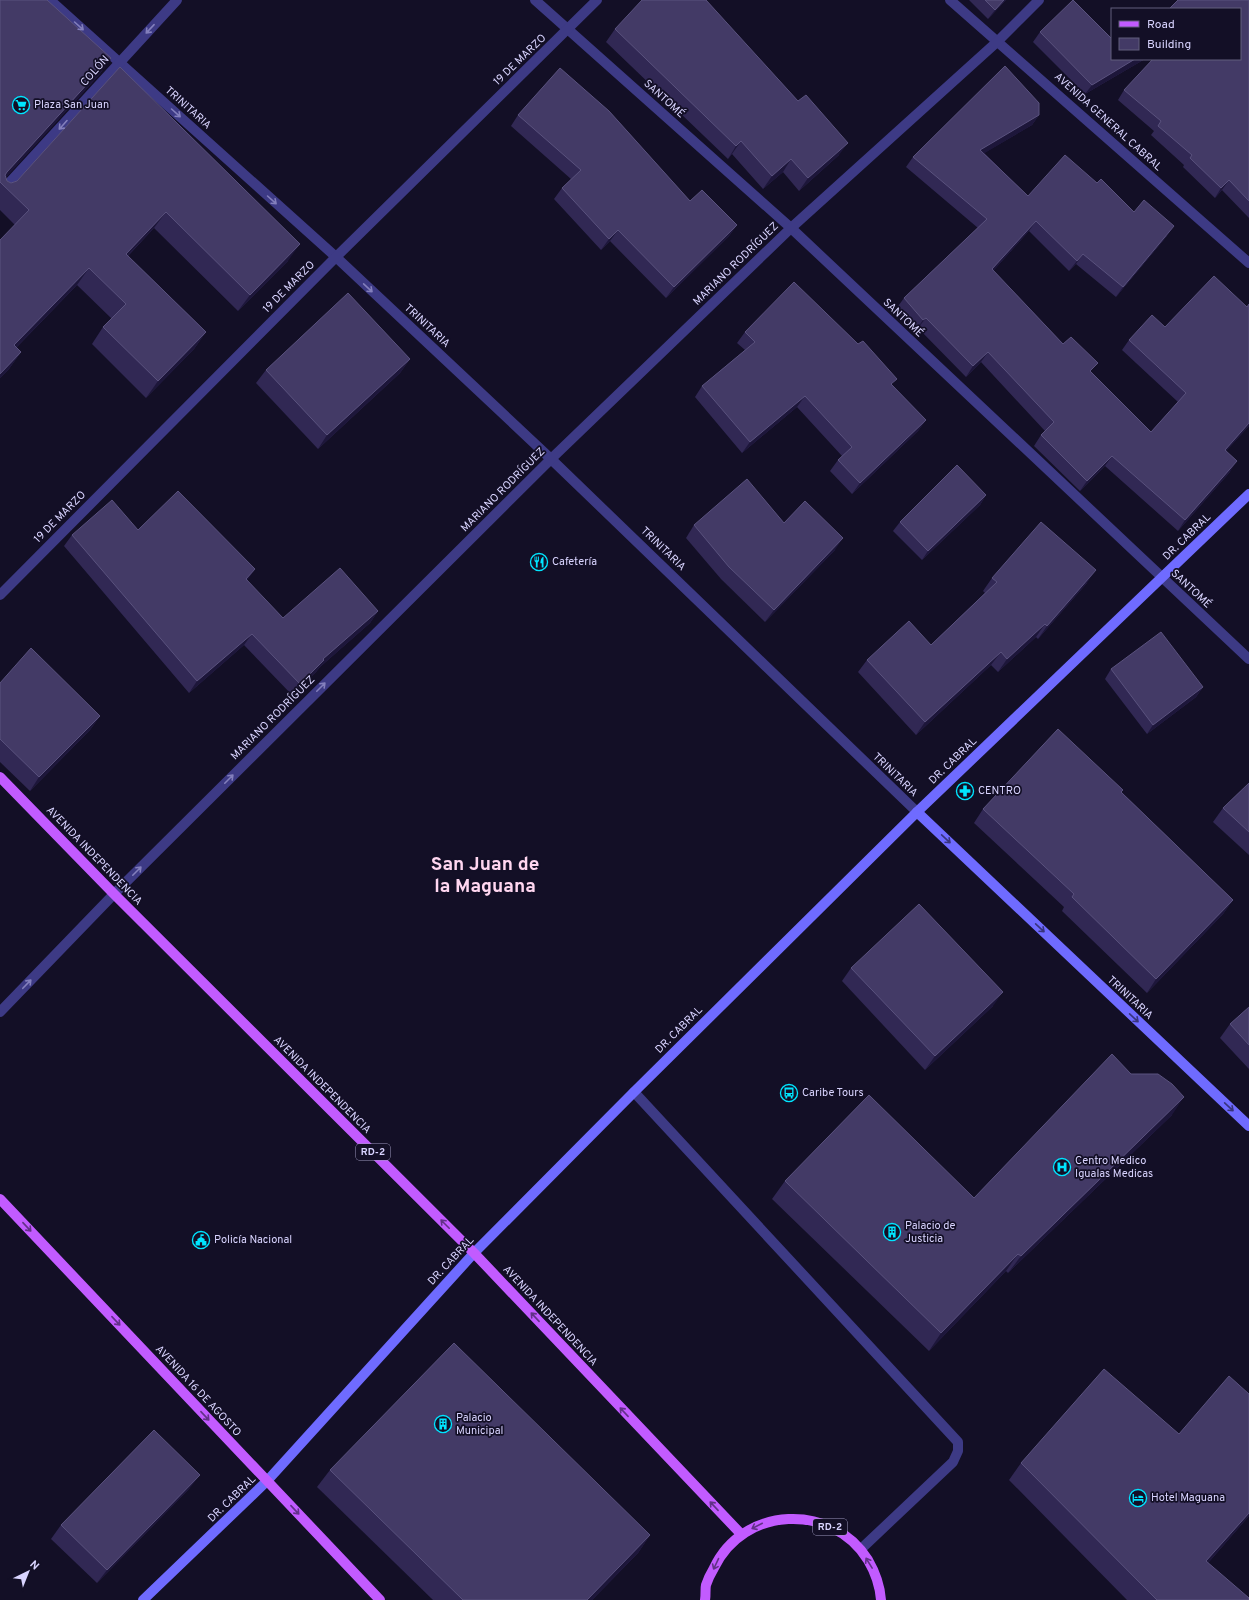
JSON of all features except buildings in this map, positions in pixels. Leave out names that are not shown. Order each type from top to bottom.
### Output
[{"type":"main road","name":"AVENIDA INDEPENDENCIA","points":[[0,777],[114,894],[474,1253],[741,1534]]},
{"type":"main road","name":"AVENIDA 16 DE AGOSTO","points":[[0,1199],[380,1600]]},
{"type":"main road","name":"RD-2","points":[[705,1600],[706,1585],[719,1556],[741,1534],[764,1522],[790,1518],[816,1521],[841,1532],[861,1549],[875,1572],[881,1600]]},
{"type":"street","name":"TRINITARIA","points":[[50,0],[336,257],[552,459],[917,812],[1249,1126]]},
{"type":"street","name":"COLÓN","points":[[0,193],[177,0]]},
{"type":"street","name":"SANTOMÉ","points":[[535,0],[791,228],[1249,659]]},
{"type":"street","name":"19 DE MARZO","points":[[0,595],[336,257],[597,0]]},
{"type":"street","name":"AVENIDA GENERAL CABRAL","points":[[950,0],[1249,263]]},
{"type":"street","name":"MARIANO RODRÍGUEZ","points":[[0,1012],[114,894],[552,459],[791,228],[998,41],[1039,0]]},
{"type":"street","name":"DR. CABRAL","points":[[143,1600],[267,1482],[474,1253],[634,1092],[917,812],[1249,494]]},
{"type":"street","points":[[634,1092],[958,1442],[958,1451],[952,1462],[861,1549]]},
{"type":"place","name":"Plaza San Juan","points":[[21,105]]},
{"type":"place","name":"Cafetería","points":[[539,562]]},
{"type":"place","name":"CENTRO","points":[[965,791]]},
{"type":"place","name":"Caribe Tours","points":[[789,1093]]},
{"type":"place","name":"Centro Medico Igualas Medicas","points":[[1062,1167]]},
{"type":"place","name":"Palacio de Justicia","points":[[892,1232]]},
{"type":"place","name":"Policía Nacional","points":[[201,1240]]},
{"type":"place","name":"Palacio Municipal","points":[[443,1424]]},
{"type":"place","name":"Hotel Maguana","points":[[1138,1498]]},
{"type":"district","name":"San Juan de la Maguana","points":[[485,876]]}]
